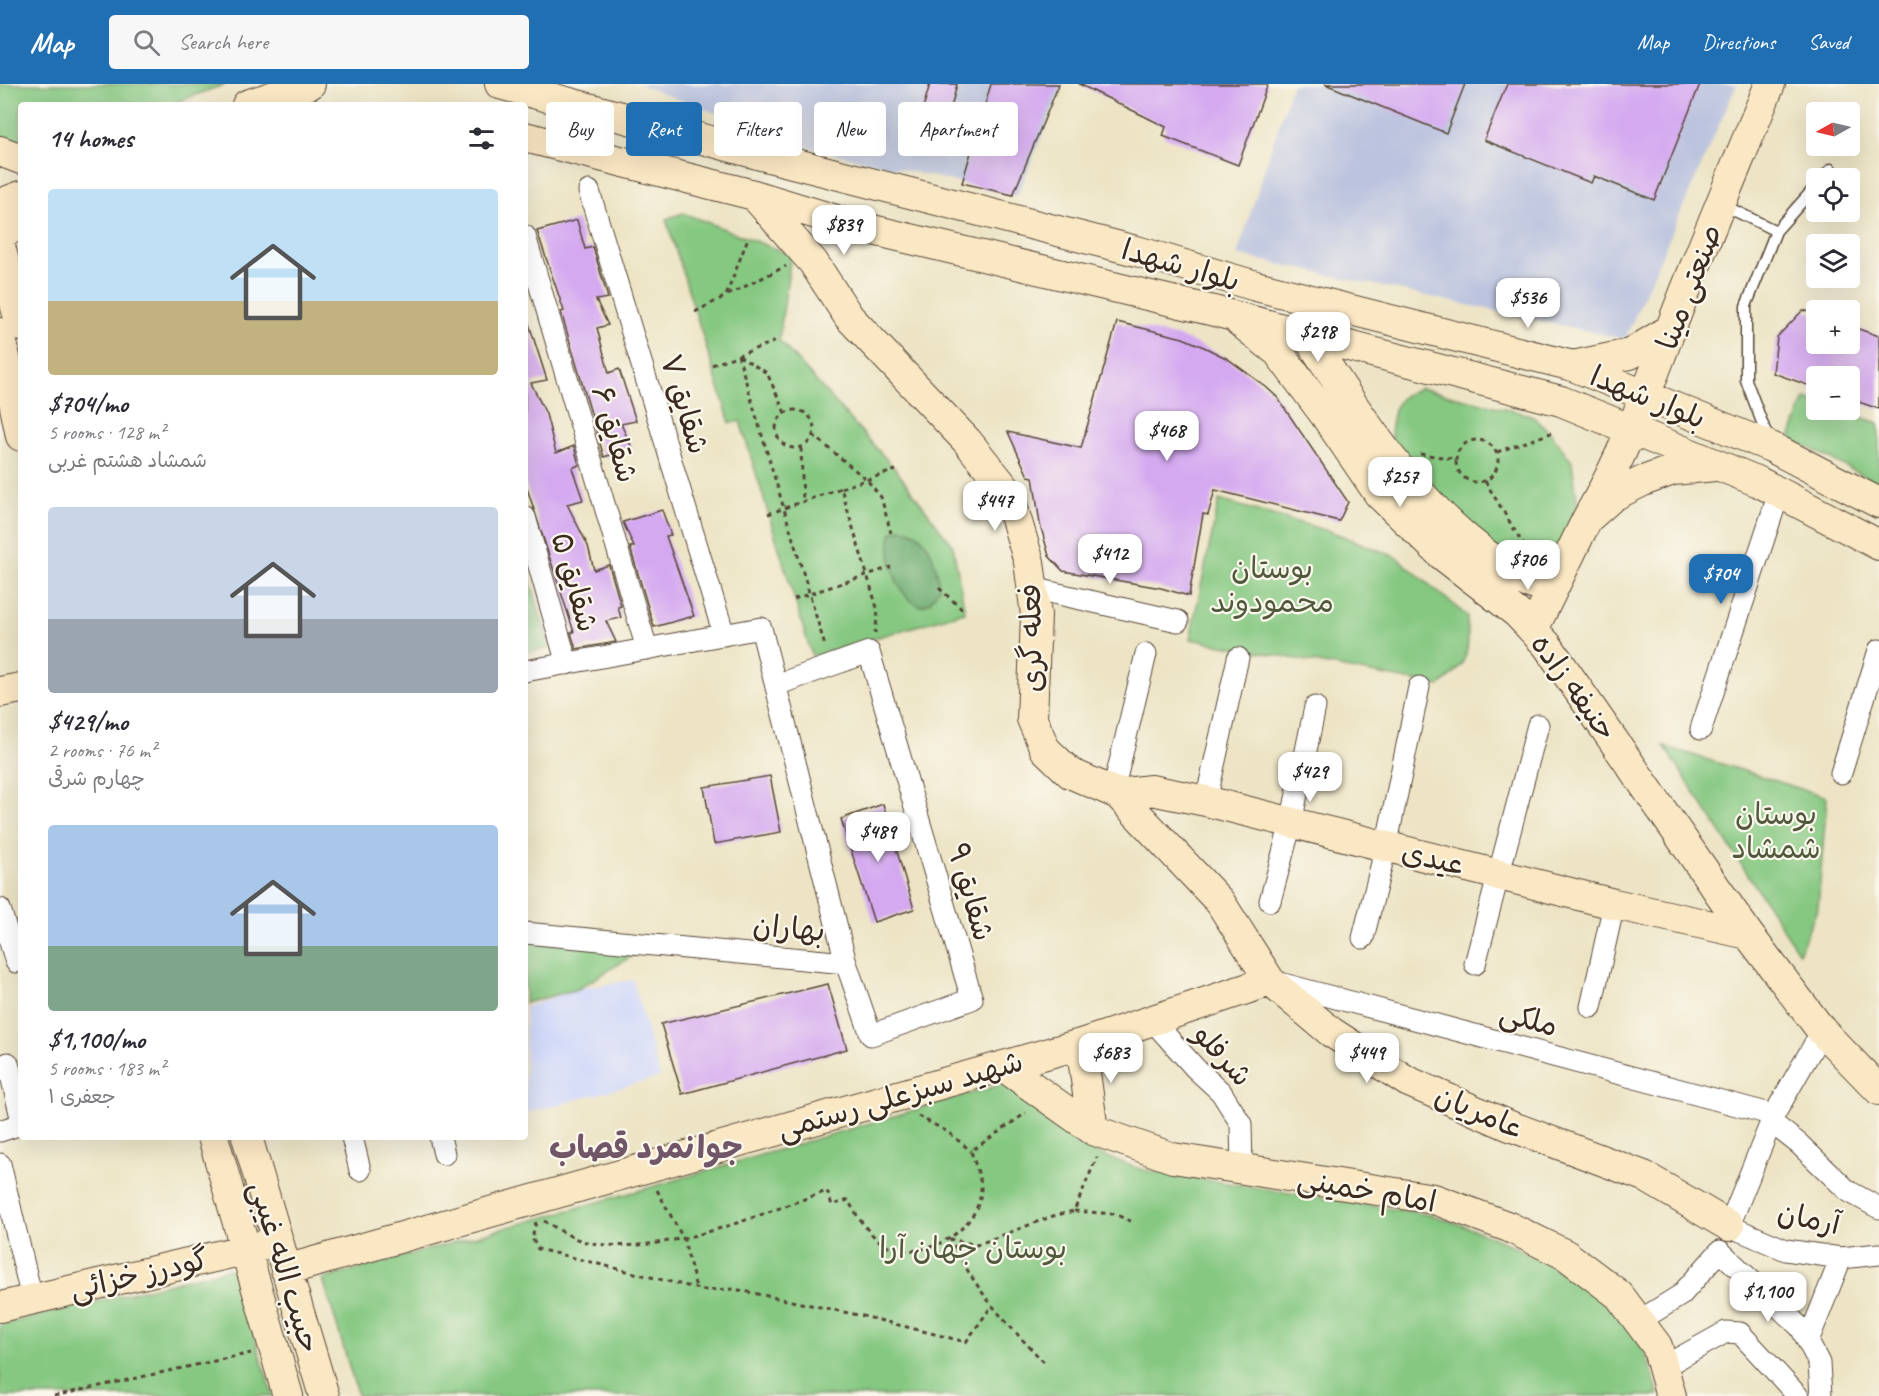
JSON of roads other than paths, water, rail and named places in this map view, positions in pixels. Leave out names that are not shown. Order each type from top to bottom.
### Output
[{"type":"street","points":[[254,102],[269,95],[310,84]]},
{"type":"street","name":"بلوار شهدا","points":[[500,84],[714,142]]},
{"type":"street","name":"صنعتی مینا","points":[[1533,630],[1634,429],[1671,329],[1770,84]]},
{"type":"street","name":"بلوار شهدا","points":[[528,138],[754,195],[855,226],[1234,316],[1561,401],[1718,465],[1779,493],[1879,545]]},
{"type":"street","points":[[0,151],[18,158]]},
{"type":"street","points":[[754,195],[765,156]]},
{"type":"street","name":"بلوار شهدا","points":[[765,156],[1140,252],[1256,286],[1573,366],[1771,447],[1879,503]]},
{"type":"street","name":"شقایق ۷","points":[[589,191],[724,634]]},
{"type":"street","name":"فعله گری","points":[[754,195],[801,263],[849,317],[960,433],[1008,492],[1029,562],[1036,615],[1032,719],[1045,749],[1070,773],[1115,792]]},
{"type":"street","points":[[0,204],[18,197]]},
{"type":"street","points":[[0,233],[18,226]]},
{"type":"street","points":[[801,263],[833,233],[855,226]]},
{"type":"street","points":[[0,246],[18,315]]},
{"type":"street","name":"شقایق ۶","points":[[528,246],[647,649]]},
{"type":"street","name":"حنیفه زاده","points":[[1234,316],[1278,352],[1379,494],[1441,554],[1517,613],[1547,645],[1748,934],[1822,1031],[1879,1090]]},
{"type":"street","points":[[1573,366],[1630,354],[1671,329]]},
{"type":"street","points":[[0,333],[18,421]]},
{"type":"street","points":[[1307,335],[1398,470],[1435,510],[1485,555],[1523,580],[1538,585],[1556,582]]},
{"type":"street","points":[[1587,519],[1613,496],[1643,481],[1673,470],[1718,465]]},
{"type":"street","points":[[1701,729],[1779,493]]},
{"type":"street","name":"شقایق ۵","points":[[528,528],[567,664]]},
{"type":"street","points":[[1032,588],[1178,621]]},
{"type":"street","name":"بهاران","points":[[528,933],[846,963],[761,627],[724,634]]},
{"type":"street","points":[[528,670],[724,634]]},
{"type":"street","points":[[1841,773],[1879,650]]},
{"type":"street","name":"شقایق ۹","points":[[776,685],[869,651],[972,999],[871,1035],[846,963]]},
{"type":"street","points":[[1115,792],[1146,654]]},
{"type":"street","points":[[1206,801],[1238,658]]},
{"type":"street","points":[[1363,938],[1386,847],[1419,687]]},
{"type":"street","points":[[0,692],[18,689]]},
{"type":"street","points":[[1270,901],[1290,823],[1315,707]]},
{"type":"street","points":[[1475,964],[1538,725]]},
{"type":"street","name":"عیدی","points":[[1115,792],[1151,790],[1206,801],[1499,873],[1614,904],[1748,934]]},
{"type":"street","name":"عامریان","points":[[1115,792],[1220,902],[1270,981],[1331,1032],[1407,1081],[1510,1125],[1644,1176],[1724,1238]]},
{"type":"street","points":[[1591,1007],[1614,904]]},
{"type":"street","points":[[0,909],[12,963]]},
{"type":"street","name":"شهید سبزعلی رستمی","points":[[282,1256],[1003,1066],[1081,1044],[1270,981]]},
{"type":"street","name":"ملکی","points":[[1270,981],[1772,1119]]},
{"type":"street","name":"شرفلو","points":[[1152,1020],[1195,1068],[1221,1092],[1241,1124],[1242,1169]]},
{"type":"street","points":[[1639,1322],[1682,1295],[1724,1238],[1772,1119],[1822,1031]]},
{"type":"street","points":[[1081,1044],[1095,1142]]},
{"type":"street","points":[[8,1063],[18,1105]]},
{"type":"street","name":"امام خمینی","points":[[1003,1066],[1095,1142],[1173,1158],[1434,1199],[1509,1227],[1566,1255],[1619,1295],[1657,1347],[1671,1396]]},
{"type":"street","points":[[1772,1119],[1848,1191],[1879,1208]]},
{"type":"street","points":[[0,1131],[18,1125]]},
{"type":"street","name":"حبیب الله غیبی","points":[[214,1140],[288,1396]]},
{"type":"street","name":"حبیب الله غیبی","points":[[248,1140],[324,1396]]},
{"type":"street","points":[[353,1140],[360,1170]]},
{"type":"street","points":[[0,1164],[33,1299]]},
{"type":"street","points":[[1724,1238],[1802,1328],[1819,1363],[1821,1396]]},
{"type":"street","name":"آرمان","points":[[1724,1238],[1841,1258],[1879,1254]]},
{"type":"street","name":"گودرز خزائی","points":[[0,1307],[245,1250],[282,1256]]},
{"type":"street","points":[[1808,1341],[1841,1258]]},
{"type":"street","points":[[1663,1367],[1726,1332],[1740,1333],[1798,1396]]},
{"type":"lane","points":[[1771,447],[1746,380],[1746,306],[1776,231],[1806,197]]},
{"type":"lane","points":[[1721,205],[1776,231]]},
{"type":"district","name":"جوانمرد قصاب","points":[[646,1147]]},
{"type":"park label","name":"بوستان محمودوند","points":[[1272,585]]},
{"type":"park label","name":"بوستان شمشاد","points":[[1776,832]]},
{"type":"park label","name":"بوستان جهان آرا","points":[[973,1248]]}]
